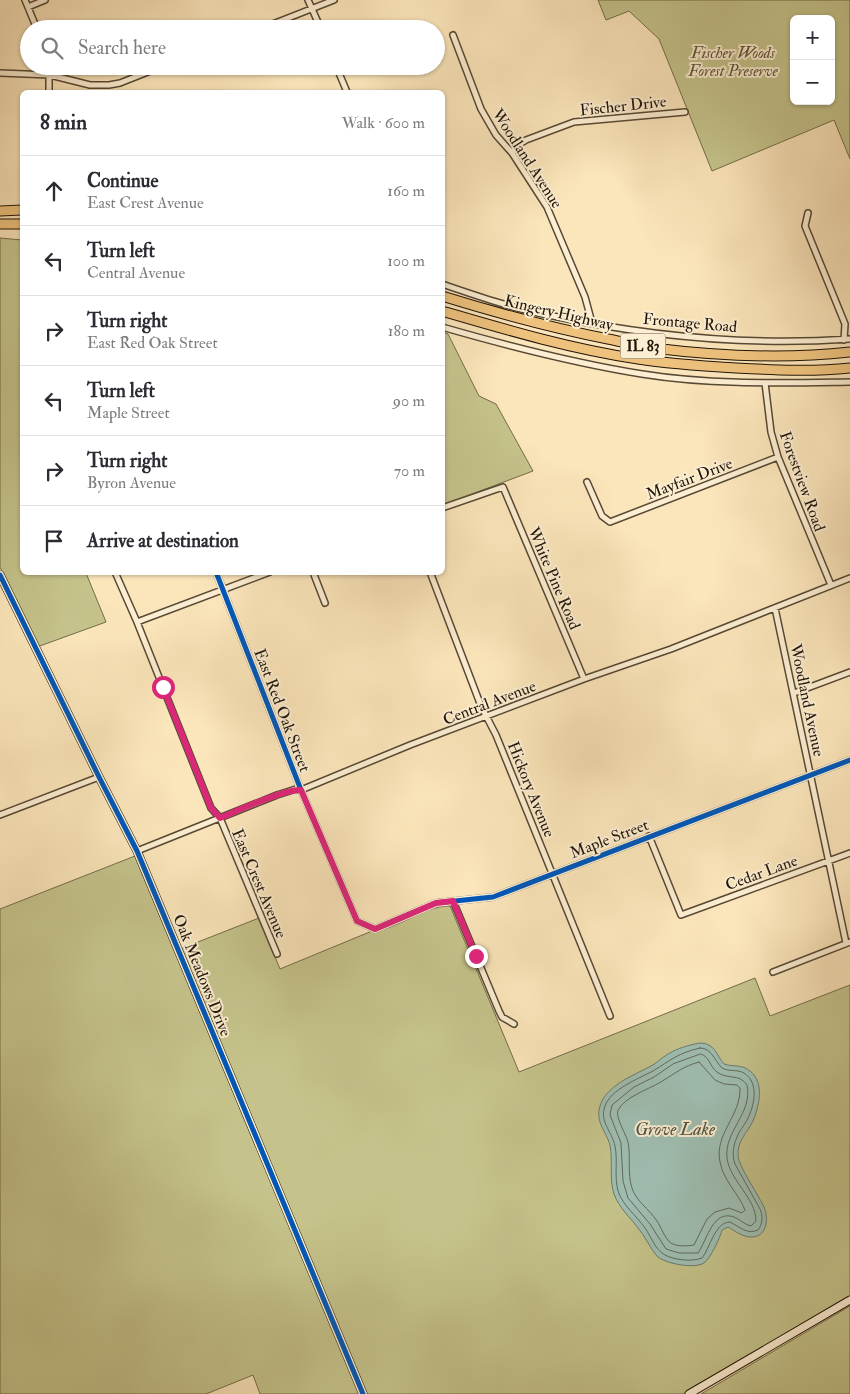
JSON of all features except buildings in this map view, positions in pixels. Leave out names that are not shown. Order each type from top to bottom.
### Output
[{"type":"highway","points":[[0,210],[20,210]]},
{"type":"highway","points":[[0,224],[20,224]]},
{"type":"highway","name":"Kingery Highway","points":[[445,297],[575,333],[652,348],[741,354],[816,356],[850,352]]},
{"type":"highway","name":"Kingery Highway","points":[[445,311],[524,335],[639,359],[758,369],[825,371],[850,368]]},
{"type":"street","points":[[25,0],[33,20]]},
{"type":"street","points":[[28,7],[45,0]]},
{"type":"street","points":[[308,0],[317,20]]},
{"type":"street","points":[[282,20],[334,0]]},
{"type":"street","name":"Woodland Avenue","points":[[453,35],[481,109],[496,134],[512,153],[547,207],[586,297],[592,323]]},
{"type":"street","points":[[0,73],[20,74]]},
{"type":"street","points":[[49,90],[50,75],[90,85],[109,85],[140,75]]},
{"type":"street","points":[[340,75],[346,90]]},
{"type":"street","name":"Fischer Drive","points":[[512,153],[516,146],[526,140],[574,122],[685,112]]},
{"type":"street","points":[[808,213],[805,226],[845,324],[847,339]]},
{"type":"street","name":"Frontage Road","points":[[445,285],[494,301],[548,315],[629,329],[716,339],[816,342],[847,339]]},
{"type":"street","points":[[445,328],[534,352],[643,374],[739,383],[850,382]]},
{"type":"street","name":"Forestview Road","points":[[765,383],[771,432],[778,457],[831,585]]},
{"type":"street","name":"Mayfair Drive","points":[[587,482],[602,516],[610,522],[778,457]]},
{"type":"street","name":"White Pine Road","points":[[445,507],[503,487],[584,679]]},
{"type":"street","name":"Oak Meadows Drive","points":[[0,575],[137,851],[363,1394]]},
{"type":"street","name":"East Crest Avenue","points":[[116,575],[211,808],[220,818],[277,954]]},
{"type":"street","name":"East Red Oak Street","points":[[217,575],[301,790],[357,921],[375,929]]},
{"type":"street","points":[[137,622],[262,575]]},
{"type":"street","points":[[314,575],[325,603]]},
{"type":"street","name":"Hickory Avenue","points":[[431,575],[482,706],[488,716],[553,873],[610,1016]]},
{"type":"street","name":"Central Avenue","points":[[137,851],[277,795],[296,789],[301,790],[584,679],[671,650],[850,578]]},
{"type":"street","name":"Woodland Avenue","points":[[775,608],[848,942]]},
{"type":"street","points":[[794,693],[850,672]]},
{"type":"street","name":"Maple Street","points":[[375,929],[436,903],[493,897],[850,760]]},
{"type":"street","points":[[0,815],[99,777]]},
{"type":"street","name":"Cedar Lane","points":[[649,836],[681,915],[850,852]]},
{"type":"street","points":[[453,901],[498,1011],[502,1017],[514,1024]]},
{"type":"street","points":[[773,972],[848,942]]},
{"type":"street","points":[[689,1394],[850,1300]]},
{"type":"green space","name":"Fischer Woods Forest Preserve","points":[[598,0],[850,0],[850,159],[834,120],[712,171],[659,39],[629,11],[606,20]]},
{"type":"green space","points":[[0,238],[20,240],[20,575],[87,575],[106,622],[37,647],[0,567]]},
{"type":"green space","points":[[445,333],[448,334],[479,396],[496,404],[533,471],[445,504]]},
{"type":"green space","points":[[135,856],[175,951],[259,918],[280,969],[372,931],[392,926],[420,913],[450,906],[519,1072],[755,978],[770,1016],[850,985],[850,1297],[683,1394],[260,1394],[253,1375],[206,1394],[0,1394],[0,909]]},
{"type":"green space","points":[[850,1306],[850,1394],[701,1394]]},
{"type":"water","name":"Grove Lake","points":[[700,1043],[712,1047],[724,1064],[740,1066],[750,1071],[758,1082],[757,1109],[753,1121],[741,1141],[738,1156],[745,1174],[764,1207],[766,1222],[763,1231],[756,1236],[744,1236],[728,1227],[722,1230],[706,1261],[700,1265],[687,1266],[666,1261],[657,1256],[641,1231],[619,1204],[614,1194],[611,1176],[610,1145],[600,1122],[599,1112],[603,1099],[620,1082],[652,1066],[672,1052]]},
{"type":"cycle path","points":[[0,575],[137,851],[363,1394]]},
{"type":"cycle path","points":[[217,575],[301,790],[357,921],[375,929],[436,903],[493,897],[850,760]]},
{"type":"route","points":[[163,687],[211,808],[220,818],[277,795],[296,789],[301,790],[357,921],[375,929],[436,903],[453,901],[476,956]]}]
